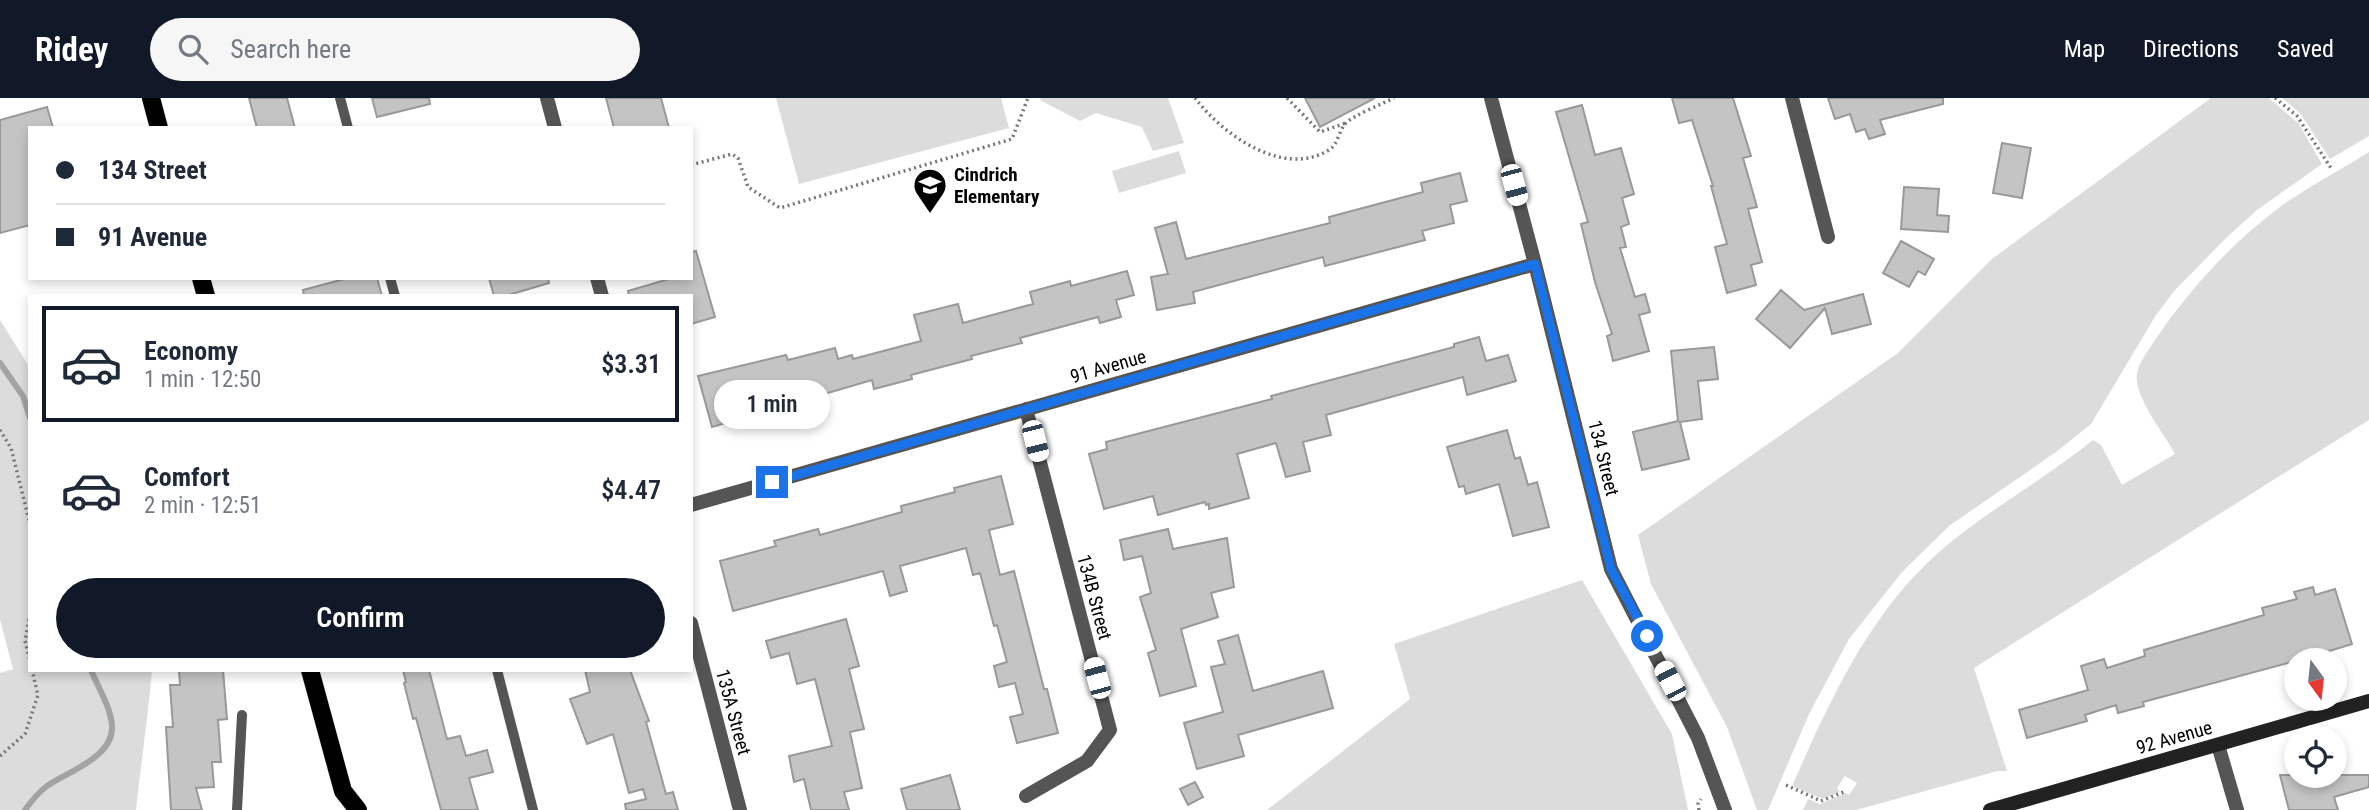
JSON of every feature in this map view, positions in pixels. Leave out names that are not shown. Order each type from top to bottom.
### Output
[{"type":"main road","points":[[151,98],[158,126]]},
{"type":"main road","points":[[311,672],[344,791],[358,810]]},
{"type":"main road","name":"92 Avenue","points":[[1990,810],[2369,701]]},
{"type":"main road","points":[[339,810],[344,791]]},
{"type":"street","points":[[547,98],[554,126]]},
{"type":"street","name":"134 Street","points":[[1491,98],[1611,569],[1698,738],[1725,810]]},
{"type":"street","points":[[1792,98],[1828,237]]},
{"type":"street","name":"91 Avenue","points":[[693,504],[1535,264]]},
{"type":"street","name":"134B Street","points":[[1026,409],[1110,730],[1087,761],[1026,796]]},
{"type":"street","name":"135A Street","points":[[693,631],[740,810]]},
{"type":"street","points":[[2218,745],[2237,810]]},
{"type":"lane","points":[[340,98],[347,126]]},
{"type":"lane","points":[[498,672],[533,810]]},
{"type":"lane","points":[[237,810],[242,715]]},
{"type":"path","points":[[693,164],[732,154],[738,158],[748,187],[780,208],[1012,139],[1028,98]]},
{"type":"path","points":[[1195,98],[1206,113],[1249,145],[1289,160],[1311,158],[1332,149],[1346,123]]},
{"type":"path","points":[[1287,98],[1320,132],[1346,123],[1394,98]]},
{"type":"path","points":[[2275,98],[2297,116],[2331,168]]},
{"type":"path","points":[[0,430],[11,448],[28,516]]},
{"type":"path","points":[[28,625],[25,641],[28,653]]},
{"type":"path","points":[[0,757],[25,734],[38,695],[32,672]]},
{"type":"path","points":[[1786,785],[1821,802],[1844,792]]},
{"type":"path","points":[[1698,804],[1699,810]]},
{"type":"shaded area","points":[[776,98],[1001,98],[1009,128],[799,184]]},
{"type":"shaded area","points":[[1168,98],[1184,143],[1153,151],[1142,127],[1096,113],[1080,121],[1040,100]]},
{"type":"shaded area","points":[[2211,98],[2269,98],[2299,124],[2322,164],[2257,210],[2175,290],[2156,315],[2091,424],[2056,452],[1949,526],[1902,572],[1849,639],[1809,714],[1768,810],[1757,810],[1727,727],[1651,584],[1638,535],[1898,353],[1992,259]]},
{"type":"shaded area","points":[[2282,98],[2369,98],[2369,136],[2330,159],[2300,113]]},
{"type":"shaded area","points":[[1179,151],[1186,173],[1119,193],[1112,171]]},
{"type":"shaded area","points":[[2369,152],[2369,420],[1974,668],[2007,771],[1998,771],[1856,810],[1803,810],[1808,799],[1820,804],[1846,793],[1849,795],[1857,783],[1845,776],[1837,788],[1840,792],[1823,799],[1794,787],[1793,784],[1854,660],[1892,603],[1914,576],[1957,537],[2093,440],[2101,445],[2122,485],[2175,454],[2145,404],[2137,383],[2138,368],[2149,350],[2191,292],[2252,229],[2297,195]]},
{"type":"shaded area","points":[[0,320],[28,365],[28,672],[152,672],[136,810],[0,810],[0,673],[13,669],[0,620]]},
{"type":"shaded area","points":[[1582,580],[1672,734],[1688,810],[1267,810],[1410,699],[1394,644]]},
{"type":"building","points":[[249,98],[287,98],[294,126],[256,126]]},
{"type":"building","points":[[372,98],[429,98],[430,104],[377,117]]},
{"type":"building","points":[[606,98],[661,98],[668,126],[613,126]]},
{"type":"building","points":[[1305,98],[1375,98],[1320,127]]},
{"type":"building","points":[[1672,98],[1733,98],[1751,156],[1743,158],[1757,207],[1748,209],[1762,262],[1751,265],[1756,285],[1727,293],[1715,247],[1727,244],[1713,186],[1692,120],[1679,123]]},
{"type":"building","points":[[1828,98],[1943,98],[1943,104],[1880,120],[1885,134],[1869,139],[1865,129],[1856,132],[1850,114],[1835,119]]},
{"type":"building","points":[[1582,105],[1595,155],[1621,148],[1634,194],[1622,198],[1629,224],[1621,227],[1626,247],[1620,248],[1635,297],[1645,294],[1650,312],[1639,315],[1649,351],[1613,361],[1607,336],[1612,334],[1595,282],[1581,224],[1588,222],[1556,112]]},
{"type":"building","points":[[47,107],[52,126],[28,126],[28,226],[0,233],[0,120]]},
{"type":"building","points":[[2002,143],[2031,148],[2022,198],[1993,193]]},
{"type":"building","points":[[1460,173],[1467,201],[1450,205],[1454,223],[1422,231],[1425,240],[1325,266],[1323,257],[1193,292],[1195,303],[1157,310],[1151,277],[1168,274],[1155,228],[1176,222],[1186,259],[1330,223],[1329,217],[1423,192],[1421,183]]},
{"type":"building","points":[[1904,187],[1939,189],[1937,215],[1949,216],[1948,232],[1901,229]]},
{"type":"building","points":[[1901,241],[1934,259],[1925,275],[1918,271],[1909,287],[1883,273]]},
{"type":"building","points":[[696,251],[715,317],[693,323],[693,294],[629,294],[628,291],[665,280],[693,280],[693,252]]},
{"type":"building","points":[[1127,271],[1134,295],[1116,300],[1121,317],[1100,323],[1098,317],[1020,338],[1022,343],[911,375],[912,379],[874,389],[872,380],[712,427],[698,376],[786,355],[788,360],[835,348],[838,359],[852,355],[853,359],[921,341],[914,315],[958,304],[963,323],[1033,304],[1030,292],[1070,281],[1071,286]]},
{"type":"building","points":[[340,280],[378,280],[381,294],[304,294],[303,290]]},
{"type":"building","points":[[490,280],[548,280],[549,283],[512,294],[493,294]]},
{"type":"building","points":[[1781,290],[1804,310],[1863,294],[1871,324],[1832,334],[1825,308],[1790,348],[1756,319]]},
{"type":"building","points":[[1479,337],[1486,361],[1508,355],[1516,381],[1467,395],[1463,377],[1326,415],[1331,435],[1303,442],[1310,471],[1286,477],[1276,443],[1237,454],[1249,498],[1209,509],[1209,504],[1206,505],[1205,502],[1158,515],[1153,496],[1104,509],[1089,454],[1107,449],[1106,442],[1272,399],[1271,396],[1454,347],[1454,344]]},
{"type":"building","points":[[1714,347],[1718,379],[1698,381],[1702,419],[1680,422],[1689,459],[1642,470],[1633,432],[1678,421],[1671,351]]},
{"type":"building","points":[[1507,430],[1515,459],[1520,457],[1528,485],[1537,482],[1549,527],[1513,536],[1499,484],[1466,494],[1464,486],[1459,487],[1447,447]]},
{"type":"building","points":[[1001,476],[1013,524],[989,530],[1000,575],[1014,571],[1058,733],[1017,743],[1010,717],[1023,714],[1015,683],[999,687],[994,666],[1007,662],[980,573],[973,575],[966,548],[900,566],[907,591],[890,596],[883,571],[733,611],[720,561],[776,546],[774,541],[818,529],[820,535],[902,512],[901,506],[955,492],[954,488]]},
{"type":"building","points":[[1168,529],[1173,549],[1227,538],[1234,587],[1211,593],[1218,617],[1181,629],[1196,686],[1160,696],[1148,653],[1156,650],[1140,597],[1151,593],[1142,556],[1124,560],[1120,540]]},
{"type":"building","points":[[2313,587],[2315,595],[2335,589],[2352,644],[2339,648],[2284,648],[2284,664],[2143,702],[2144,706],[2118,713],[2116,705],[2085,715],[2087,721],[2027,738],[2019,710],[2088,690],[2081,666],[2104,659],[2107,668],[2145,656],[2144,650],[2264,615],[2262,608],[2297,599],[2294,592]]},
{"type":"building","points":[[846,619],[859,666],[849,669],[864,729],[850,732],[862,788],[844,792],[849,810],[811,810],[804,779],[794,782],[789,756],[832,746],[815,679],[797,684],[789,653],[771,658],[766,641]]},
{"type":"building","points":[[1238,635],[1253,691],[1323,671],[1333,708],[1238,735],[1244,756],[1197,769],[1184,723],[1223,712],[1211,667],[1225,664],[1218,641]]},
{"type":"building","points":[[179,672],[223,672],[227,719],[218,720],[221,762],[212,762],[214,787],[196,788],[202,810],[171,810],[166,727],[173,727],[170,685],[180,685]]},
{"type":"building","points":[[404,672],[430,672],[447,739],[460,736],[466,756],[487,750],[493,772],[469,778],[478,810],[441,810],[416,718],[413,719],[404,683]]},
{"type":"building","points":[[585,672],[631,672],[649,721],[646,722],[666,794],[673,792],[678,810],[626,810],[625,804],[646,799],[643,789],[629,793],[613,734],[587,744],[570,699],[590,692]]},
{"type":"building","points":[[950,775],[960,810],[907,810],[901,789]]},
{"type":"building","points":[[2280,775],[2284,775],[2284,788],[2347,788],[2347,775],[2369,775],[2369,787],[2334,797],[2338,810],[2289,810]]},
{"type":"building","points":[[1195,782],[1203,797],[1188,805],[1180,789]]},
{"type":"waterway","points":[[0,363],[23,396],[28,412]]},
{"type":"waterway","points":[[25,810],[47,786],[98,755],[111,737],[109,712],[92,672]]},
{"type":"place","name":"Cindrich Elementary","points":[[930,215]]},
{"type":"route","points":[[772,482],[1535,264],[1611,569],[1647,636]]}]
